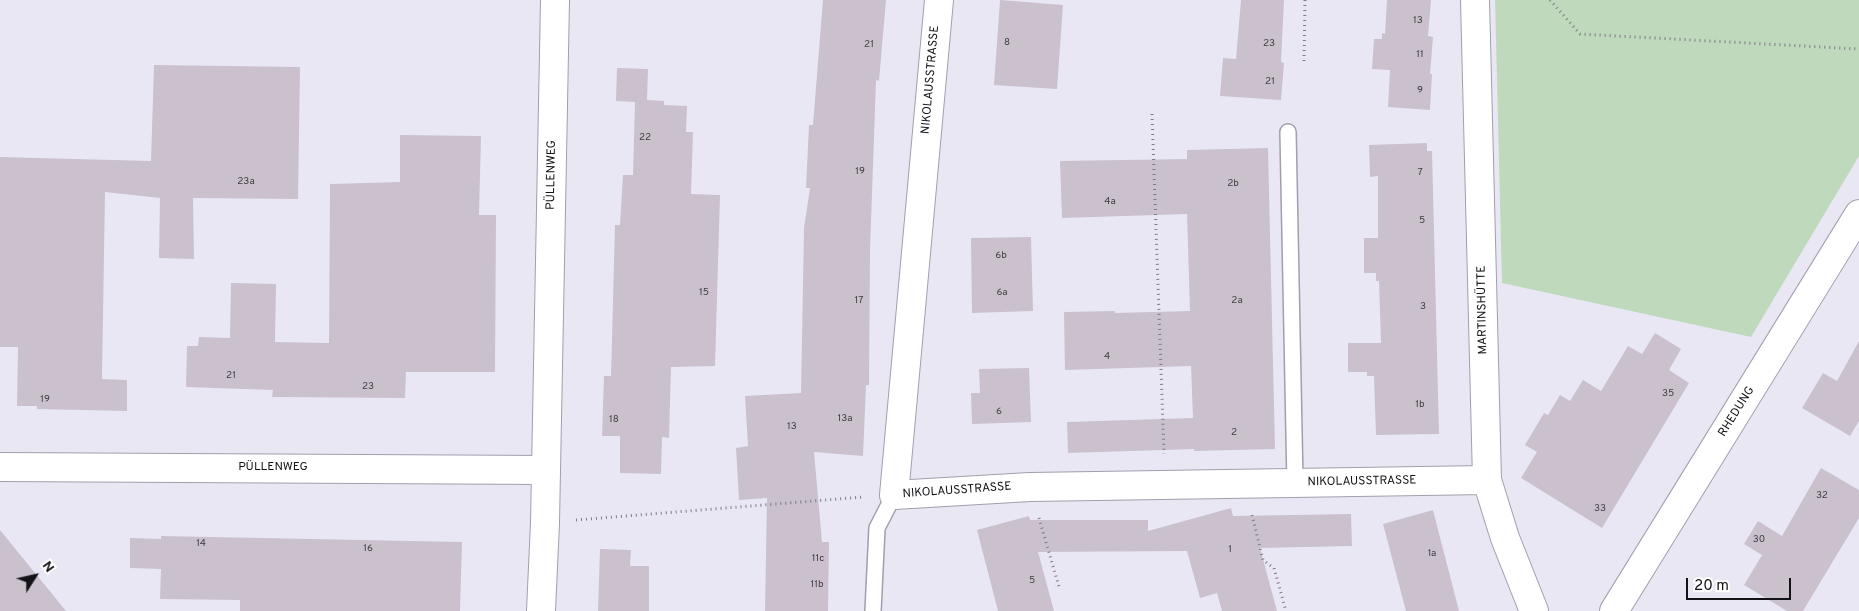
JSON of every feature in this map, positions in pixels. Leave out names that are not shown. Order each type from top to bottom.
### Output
[{"type":"street","name":"PÜLLENWEG","points":[[541,611],[545,523],[555,0]]},
{"type":"street","name":"NIKOLAUSSTRASSE","points":[[939,0],[894,495],[1030,486],[1487,480]]},
{"type":"street","name":"MARTINSHÜTTE","points":[[1475,0],[1487,480],[1505,538],[1534,611]]},
{"type":"street","name":"RHEDUNG","points":[[1614,611],[1859,214]]},
{"type":"street","name":"PÜLLENWEG","points":[[0,466],[545,470]]},
{"type":"lane","points":[[1288,132],[1295,483]]},
{"type":"lane","points":[[874,611],[877,528],[894,495]]},
{"type":"path","points":[[1304,61],[1305,0]]},
{"type":"path","points":[[1550,0],[1580,34],[1859,49]]},
{"type":"path","points":[[1152,114],[1165,485]]},
{"type":"path","points":[[1244,483],[1263,560],[1274,568],[1286,611]]},
{"type":"path","points":[[1030,486],[1060,590]]},
{"type":"path","points":[[545,523],[894,495]]},
{"type":"green space","points":[[1495,0],[1859,0],[1859,156],[1751,337],[1502,283]]},
{"type":"building","points":[[823,0],[886,0],[879,81],[876,80],[870,251],[869,385],[866,385],[863,456],[814,452],[822,542],[829,542],[828,611],[765,611],[767,498],[739,500],[736,448],[748,446],[745,396],[801,393],[804,228],[810,188],[806,188],[809,125],[813,125]]},
{"type":"building","points":[[1000,0],[1063,5],[1057,89],[994,85]]},
{"type":"building","points":[[1241,0],[1284,0],[1281,62],[1284,63],[1281,100],[1220,96],[1223,58],[1236,59]]},
{"type":"building","points":[[1387,0],[1431,0],[1428,36],[1433,37],[1430,110],[1388,107],[1390,70],[1372,69],[1374,39],[1382,39],[1382,33],[1385,34]]},
{"type":"building","points":[[154,65],[300,67],[298,199],[193,198],[194,259],[159,258],[160,198],[105,192],[102,379],[127,380],[127,411],[37,409],[37,406],[17,406],[18,347],[0,347],[0,157],[151,161]]},
{"type":"building","points":[[617,68],[648,69],[647,100],[664,101],[664,105],[687,106],[686,132],[693,132],[691,194],[720,195],[715,366],[671,367],[669,438],[662,437],[661,474],[620,473],[620,436],[602,436],[604,376],[611,376],[615,225],[620,225],[623,175],[633,175],[635,102],[616,101]]},
{"type":"building","points":[[400,135],[481,136],[479,215],[496,215],[495,372],[406,372],[405,398],[272,397],[273,390],[186,387],[187,346],[198,346],[199,337],[230,338],[231,283],[276,284],[275,342],[329,343],[330,184],[400,182]]},
{"type":"building","points":[[1427,143],[1427,151],[1432,151],[1439,434],[1376,435],[1374,376],[1367,376],[1367,372],[1348,372],[1348,343],[1381,343],[1379,281],[1376,281],[1376,273],[1364,273],[1364,238],[1378,238],[1378,176],[1370,177],[1369,145]]},
{"type":"building","points":[[1268,148],[1275,449],[1194,451],[1194,449],[1068,453],[1067,422],[1193,418],[1191,366],[1065,370],[1064,312],[1190,311],[1187,214],[1062,218],[1060,161],[1187,159],[1187,150]]},
{"type":"building","points":[[1031,237],[1033,311],[972,313],[971,238]]},
{"type":"building","points":[[1655,333],[1681,349],[1669,370],[1689,383],[1602,528],[1521,478],[1537,452],[1525,445],[1544,413],[1548,415],[1560,395],[1570,401],[1583,380],[1601,391],[1628,346],[1642,354]]},
{"type":"building","points":[[1859,341],[1859,421],[1850,436],[1802,408],[1823,373],[1837,381]]},
{"type":"building","points":[[1029,368],[1031,422],[972,424],[971,393],[980,393],[979,369]]},
{"type":"building","points":[[1821,468],[1859,490],[1859,518],[1803,611],[1787,611],[1744,585],[1762,555],[1744,544],[1758,521],[1782,536]]},
{"type":"building","points":[[1231,508],[1233,516],[1351,514],[1352,546],[1260,548],[1277,611],[1222,611],[1217,593],[1200,598],[1187,551],[1038,552],[1054,611],[998,611],[977,530],[1029,516],[1030,520],[1148,520],[1148,531]]},
{"type":"building","points":[[1433,510],[1459,611],[1406,611],[1383,524]]},
{"type":"building","points":[[0,530],[66,611],[0,611]]},
{"type":"building","points":[[161,536],[462,542],[460,611],[240,611],[240,600],[160,599],[161,569],[130,568],[130,538],[161,539]]},
{"type":"building","points":[[600,549],[631,550],[630,566],[649,566],[649,611],[598,611]]}]
